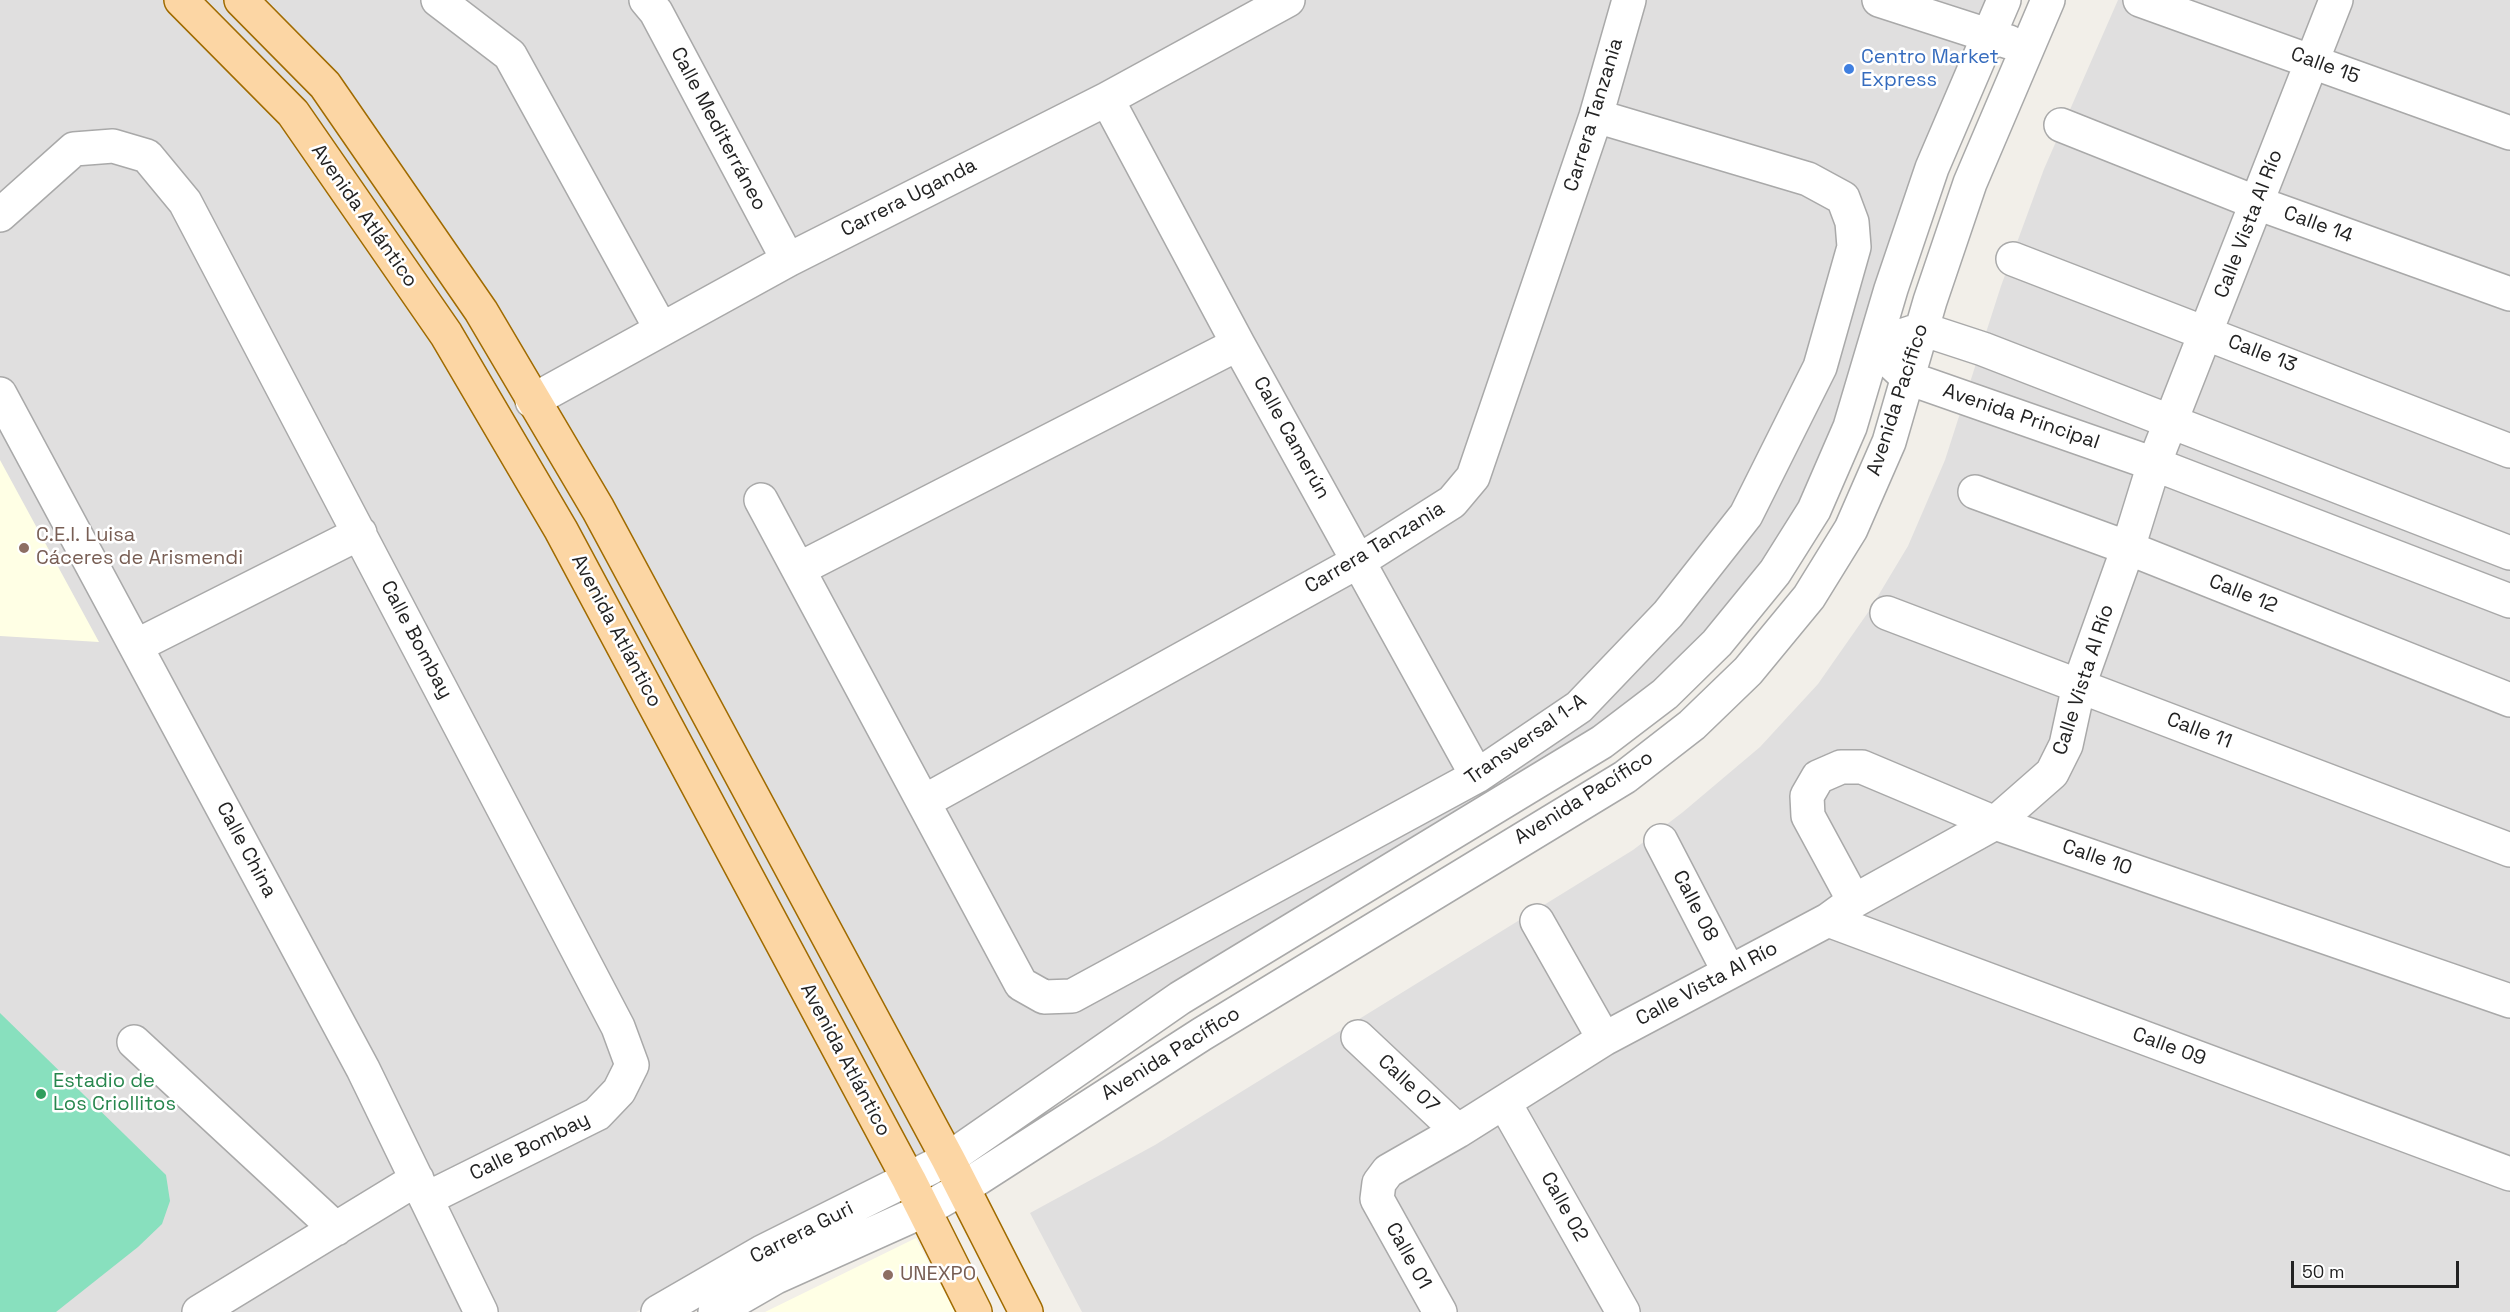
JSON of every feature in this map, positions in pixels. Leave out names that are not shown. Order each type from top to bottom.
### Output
[{"type":"main road","name":"Avenida Atlántico","points":[[182,0],[293,113],[446,334],[561,530],[925,1210],[975,1312]]},
{"type":"main road","points":[[241,0],[325,85],[481,311],[532,401],[598,509],[963,1188],[1026,1312]]},
{"type":"street","points":[[438,0],[510,55],[660,329]]},
{"type":"street","name":"Carrera Uganda","points":[[532,401],[788,260],[1107,99],[1288,0]]},
{"type":"street","name":"Carrera Tanzania","points":[[925,801],[1359,561],[1452,502],[1473,477],[1596,116],[1629,0]]},
{"type":"street","points":[[1879,0],[2026,47]]},
{"type":"street","name":"Avenida Pacífico","points":[[948,1160],[1180,998],[1602,742],[1665,694],[1710,650],[1775,572],[1814,510],[1850,428],[1932,168],[2004,0]]},
{"type":"street","name":"Avenida Pacífico","points":[[963,1188],[1202,1034],[1625,777],[1692,726],[1748,671],[1809,597],[1851,529],[1889,442],[1922,329],[1970,183],[2026,47],[2048,0]]},
{"type":"street","name":"Calle 15","points":[[2140,0],[2510,133]]},
{"type":"street","name":"Calle Vista Al Río","points":[[1377,1199],[1379,1183],[1388,1171],[1458,1131],[1604,1039],[1995,823],[2052,773],[2066,745],[2079,685],[2128,548],[2154,464],[2173,421],[2336,0]]},
{"type":"street","name":"Calle Mediterráneo","points":[[659,4],[788,260]]},
{"type":"street","name":"Calle Camerún","points":[[1107,99],[1238,344],[1477,776]]},
{"type":"street","name":"Transversal 1-A","points":[[925,801],[1021,984],[1044,997],[1072,996],[1477,776],[1579,707],[1668,614],[1746,515],[1820,367],[1854,247],[1852,222],[1843,198],[1808,179],[1596,116]]},
{"type":"street","name":"Calle 14","points":[[2061,125],[2257,202],[2510,294]]},
{"type":"street","name":"Calle Bombay","points":[[0,215],[74,149],[113,146],[147,156],[185,202],[618,1027],[632,1065],[619,1091],[597,1114],[421,1189],[336,1229],[199,1312]]},
{"type":"street","name":"Calle 13","points":[[2013,259],[2510,451]]},
{"type":"street","points":[[1874,346],[1922,329],[1983,349],[2173,421],[2510,553]]},
{"type":"street","points":[[799,569],[1238,344]]},
{"type":"street","name":"Avenida Principal","points":[[1874,346],[1908,378],[2154,464],[2510,601]]},
{"type":"street","name":"Calle China","points":[[0,394],[363,1069],[481,1312]]},
{"type":"street","name":"Calle 12","points":[[1975,492],[2128,548],[2509,698]]},
{"type":"street","points":[[761,500],[925,801]]},
{"type":"street","points":[[136,646],[360,533]]},
{"type":"street","name":"Calle 11","points":[[1887,613],[2510,850]]},
{"type":"street","name":"Calle 10","points":[[1841,910],[1808,816],[1806,796],[1818,777],[1841,767],[1862,767],[1995,823],[2510,1001]]},
{"type":"street","name":"Calle 08","points":[[1661,841],[1729,972]]},
{"type":"street","name":"Calle 09","points":[[1841,910],[2510,1174]]},
{"type":"street","points":[[1537,921],[1604,1039]]},
{"type":"street","points":[[1266,946],[1299,975]]},
{"type":"street","name":"Calle 07","points":[[1358,1037],[1458,1131]]},
{"type":"street","points":[[134,1042],[336,1229]]},
{"type":"street","name":"Calle 02","points":[[1504,1102],[1623,1312]]},
{"type":"street","name":"Carrera Guri","points":[[658,1312],[762,1252],[948,1160]]},
{"type":"street","name":"Carrera Guri","points":[[715,1312],[776,1277],[925,1210],[963,1188]]},
{"type":"street","name":"Calle 01","points":[[1377,1199],[1440,1312]]},
{"type":"shaded area","points":[[0,0],[2004,0],[1775,572],[1602,742],[762,1252],[636,1312],[0,1312]]},
{"type":"shaded area","points":[[2118,0],[2510,0],[2510,1312],[1082,1312],[1030,1213],[1155,1145],[1633,850],[1683,812],[1760,747],[1818,684],[1869,611],[1908,546],[1945,460],[2001,286],[2044,169]]},
{"type":"shaded area","name":"C.E.I. Luisa Cáceres de Arismendi","points":[[0,460],[99,642],[0,636]]},
{"type":"shaded area","name":"UNEXPO","points":[[916,1238],[955,1312],[765,1312]]},
{"type":"green space","name":"Estadio de Los Criollitos","points":[[0,1013],[166,1175],[170,1201],[162,1224],[138,1247],[56,1312],[0,1312]]},
{"type":"place","name":"Centro Market Express","points":[[1849,69]]},
{"type":"place","name":"C.E.I. Luisa Cáceres de Arismendi","points":[[24,548]]},
{"type":"place","name":"Estadio de Los Criollitos","points":[[41,1094]]},
{"type":"place","name":"UNEXPO","points":[[888,1275]]}]
